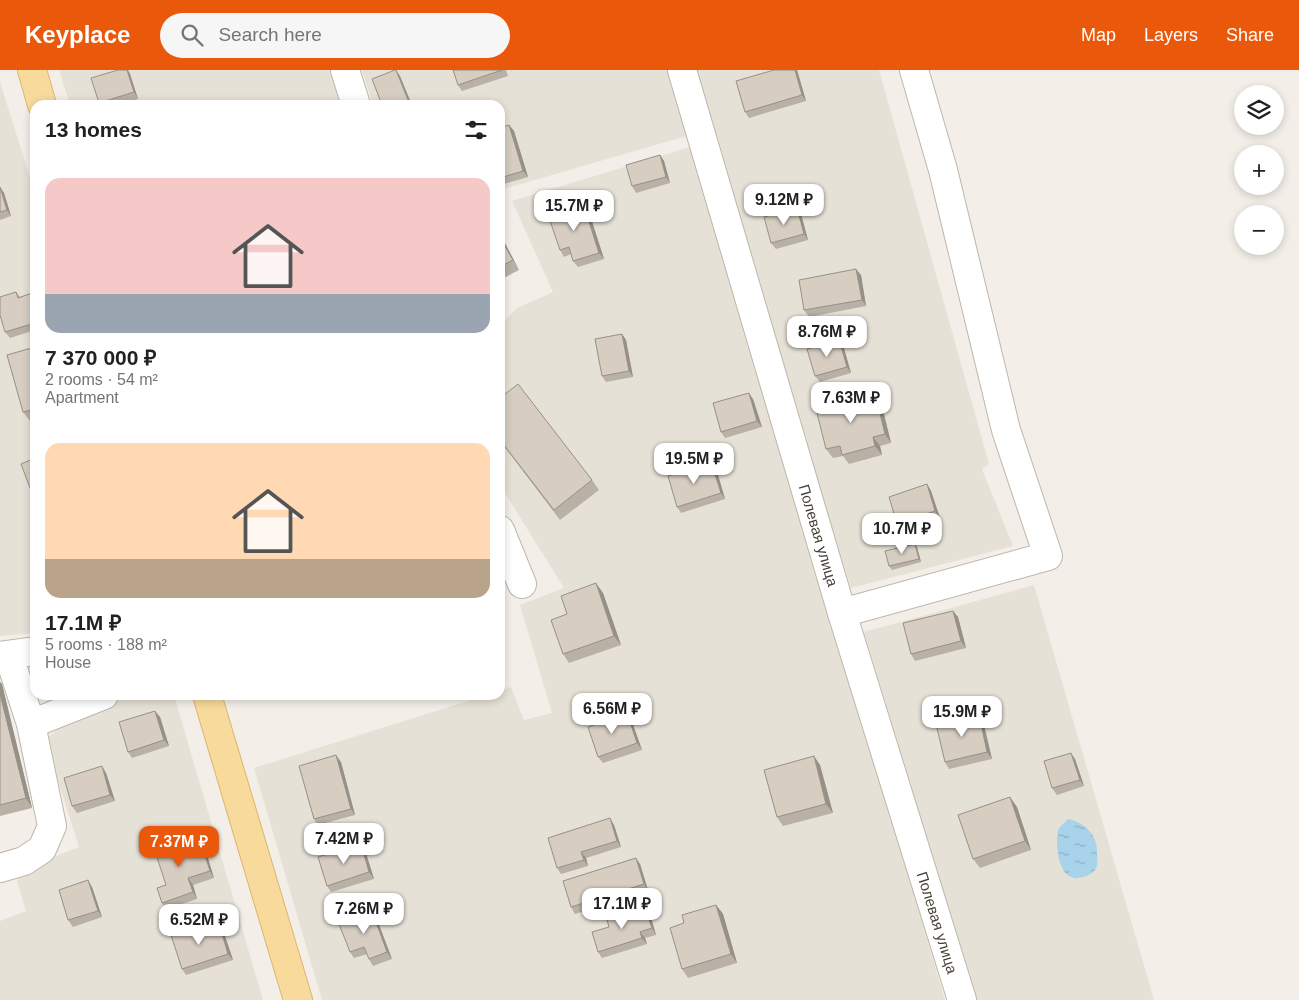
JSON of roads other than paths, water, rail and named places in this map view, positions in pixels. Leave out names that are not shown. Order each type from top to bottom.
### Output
[{"type":"main road","points":[[32,70],[41,100]]},
{"type":"main road","points":[[208,700],[298,1000]]},
{"type":"street","points":[[345,70],[354,100]]},
{"type":"street","name":"Полевая улица","points":[[682,70],[842,614],[962,1000]]},
{"type":"street","points":[[842,614],[1048,556],[1006,430],[943,170],[914,70]]},
{"type":"street","points":[[505,542],[522,584]]},
{"type":"street","points":[[0,868],[24,861],[42,849],[52,826],[31,724],[4,656],[30,653]]},
{"type":"street","points":[[31,724],[91,700]]},
{"type":"water","points":[[1069,819],[1086,828],[1096,842],[1097,866],[1092,873],[1083,877],[1070,877],[1062,868],[1060,861],[1057,847],[1058,831]]}]
